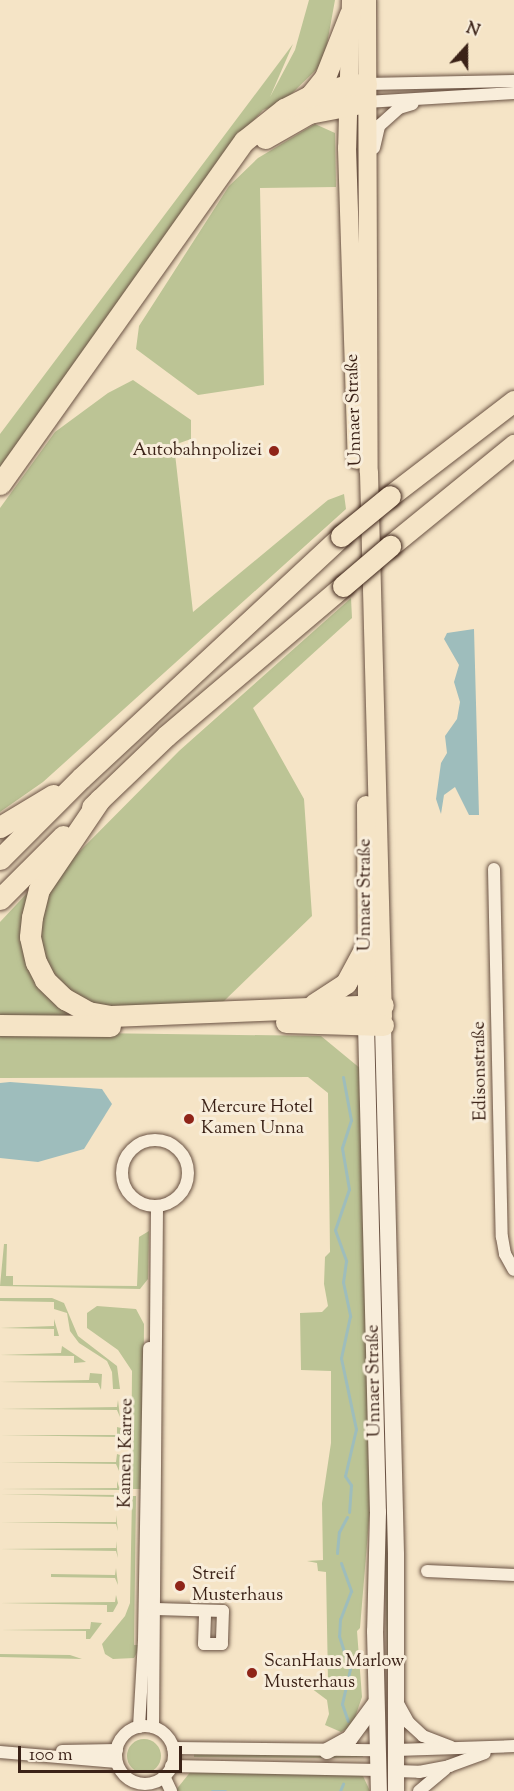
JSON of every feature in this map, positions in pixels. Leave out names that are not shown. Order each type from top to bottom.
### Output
[{"type":"highway","points":[[0,484],[105,340],[231,156],[263,124],[308,97],[326,77],[351,7]]},
{"type":"highway","points":[[308,97],[357,94]]},
{"type":"highway","points":[[0,497],[114,346],[234,165],[250,147],[279,128],[357,94]]},
{"type":"highway","points":[[0,859],[81,778],[341,536],[514,401]]},
{"type":"highway","points":[[0,899],[100,799],[219,690],[514,445]]},
{"type":"highway","points":[[0,827],[81,778]]},
{"type":"highway","points":[[100,799],[39,889],[30,938],[45,980],[65,999],[88,1012],[111,1016],[306,1008],[375,1014]]},
{"type":"highway","points":[[306,1008],[346,983],[367,944]]},
{"type":"highway","points":[[0,1025],[375,1014]]},
{"type":"main road","name":"Unnaer Straße","points":[[367,0],[357,94],[369,179],[369,472],[375,1014],[379,1791]]},
{"type":"main road","name":"Unnaer Straße","points":[[351,7],[357,94],[367,944],[375,1014],[396,1699],[396,1791]]},
{"type":"main road","points":[[327,1751],[360,1728],[377,1700]]},
{"type":"main road","points":[[377,1750],[396,1750]]},
{"type":"main road","points":[[378,1770],[396,1772]]},
{"type":"street","points":[[357,94],[514,81]]},
{"type":"street","points":[[357,94],[424,100],[514,93]]},
{"type":"street","points":[[369,179],[379,126],[399,108],[424,100]]},
{"type":"street","name":"Edisonstraße","points":[[494,869],[502,1237],[505,1254],[514,1270]]},
{"type":"street","points":[[153,1140],[167,1143],[179,1151],[188,1170],[186,1185],[178,1197],[157,1206],[131,1196],[122,1175],[128,1154],[139,1144],[153,1140]]},
{"type":"street","name":"Kamen Karree","points":[[153,1727],[150,1610],[149,1312],[155,1297],[157,1206]]},
{"type":"street","points":[[427,1571],[514,1575]]},
{"type":"street","points":[[150,1610],[205,1611]]},
{"type":"street","name":"Kamen Karree","points":[[139,1727],[150,1610]]},
{"type":"street","points":[[396,1699],[409,1723],[423,1736],[461,1749]]},
{"type":"street","points":[[168,1771],[155,1787],[127,1778],[117,1756],[122,1737],[139,1727],[153,1727],[166,1736],[172,1748],[168,1771],[171,1791]]},
{"type":"street","points":[[396,1750],[495,1749],[514,1746]]},
{"type":"street","points":[[172,1748],[377,1750]]},
{"type":"street","points":[[396,1772],[419,1772],[449,1766],[495,1749]]},
{"type":"street","points":[[0,1752],[117,1756]]},
{"type":"street","points":[[419,1791],[449,1766]]},
{"type":"street","points":[[168,1771],[378,1770]]},
{"type":"green space","points":[[309,0],[335,0],[327,44],[319,67],[281,104],[263,110],[253,121],[0,473],[0,434],[293,44],[270,97],[295,50]]},
{"type":"green space","points":[[315,124],[335,133],[336,187],[260,188],[264,385],[198,395],[136,349],[139,326],[229,186],[258,158]]},
{"type":"green space","points":[[133,380],[191,420],[191,439],[174,445],[193,612],[328,500],[344,494],[346,509],[43,782],[0,812],[0,508],[55,432],[108,393]]},
{"type":"green space","points":[[351,598],[352,618],[253,708],[304,799],[312,916],[223,1002],[138,1010],[91,1004],[56,981],[38,945],[41,904],[65,866],[179,751]]},
{"type":"green space","points":[[30,890],[25,940],[82,1017],[0,1020],[0,922]]},
{"type":"green space","points":[[0,1033],[321,1036],[361,1069],[370,1508],[360,1628],[357,1631],[362,1697],[352,1726],[341,1732],[325,1725],[329,1714],[327,1700],[311,1688],[312,1682],[328,1681],[326,1572],[318,1571],[317,1563],[307,1561],[323,1560],[322,1503],[331,1443],[331,1371],[301,1370],[300,1313],[322,1312],[328,1306],[324,1284],[325,1257],[330,1252],[328,1093],[308,1077],[0,1078]]},
{"type":"green space","points":[[149,1231],[148,1279],[140,1289],[0,1286],[4,1244],[7,1244],[6,1276],[13,1276],[13,1285],[137,1286],[139,1237]]},
{"type":"green space","points":[[0,1298],[52,1298],[64,1303],[78,1336],[117,1366],[120,1389],[113,1389],[112,1372],[107,1361],[79,1343],[70,1331],[67,1313],[54,1309],[54,1302],[0,1301]]},
{"type":"green space","points":[[97,1306],[136,1309],[144,1324],[143,1489],[131,1489],[132,1371],[118,1350],[87,1328],[87,1313]]},
{"type":"green space","points":[[54,1319],[59,1336],[54,1336],[54,1329],[0,1328],[54,1326]]},
{"type":"green space","points":[[62,1346],[86,1362],[74,1363],[74,1356],[0,1355],[61,1353]]},
{"type":"green space","points":[[90,1373],[102,1374],[101,1390],[98,1383],[0,1382],[89,1380]]},
{"type":"green space","points":[[118,1400],[120,1417],[117,1410],[0,1409],[117,1407]]},
{"type":"green space","points":[[117,1427],[121,1428],[120,1444],[117,1437],[0,1435],[117,1435]]},
{"type":"green space","points":[[117,1454],[120,1455],[119,1471],[116,1464],[0,1462],[116,1462]]},
{"type":"green space","points":[[117,1481],[120,1490],[0,1489],[117,1488]]},
{"type":"green space","points":[[0,1494],[120,1495],[119,1504],[116,1505],[116,1497]]},
{"type":"green space","points":[[132,1496],[136,1496],[134,1645],[141,1645],[134,1658],[113,1659],[105,1654],[102,1644],[125,1616],[130,1603]]},
{"type":"green space","points":[[116,1515],[118,1531],[116,1524],[0,1522],[116,1522]]},
{"type":"green space","points":[[388,1522],[389,1731],[384,1523]]},
{"type":"green space","points":[[116,1541],[118,1558],[116,1551],[0,1549],[116,1548]]},
{"type":"green space","points":[[116,1568],[118,1585],[115,1578],[51,1577],[51,1574],[115,1575]]},
{"type":"green space","points":[[116,1595],[118,1603],[113,1612],[107,1612],[107,1605],[0,1603],[115,1602]]},
{"type":"green space","points":[[91,1622],[102,1623],[90,1639],[86,1639],[86,1631],[0,1630],[90,1629]]},
{"type":"green space","points":[[0,1654],[70,1655],[82,1659],[0,1657]]},
{"type":"green space","points":[[144,1739],[156,1744],[161,1756],[156,1768],[144,1773],[132,1768],[127,1756],[132,1744]]},
{"type":"green space","points":[[194,1753],[363,1753],[363,1757],[194,1757]]},
{"type":"green space","points":[[192,1770],[355,1774],[363,1776],[370,1791],[175,1791]]},
{"type":"water","points":[[474,629],[479,815],[469,815],[455,787],[444,795],[441,814],[436,799],[441,763],[447,753],[445,736],[457,719],[460,702],[454,682],[459,665],[444,639],[447,633]]},
{"type":"water","points":[[0,1083],[102,1089],[112,1104],[84,1149],[38,1162],[0,1158]]},
{"type":"waterway","points":[[343,1077],[351,1120],[342,1148],[349,1189],[335,1230],[346,1261],[343,1282],[350,1316],[341,1358],[356,1429],[345,1476],[351,1485],[349,1512]]},
{"type":"waterway","points":[[337,1553],[339,1532],[347,1517]]},
{"type":"waterway","points":[[341,1563],[351,1591],[340,1619],[339,1636],[350,1669],[342,1704],[348,1721]]},
{"type":"waterway","points":[[340,1791],[343,1784]]},
{"type":"waterway","points":[[212,1791],[225,1791]]},
{"type":"place","name":"Autobahnpolizei","points":[[274,451]]},
{"type":"place","name":"Mercure Hotel Kamen Unna","points":[[189,1119]]},
{"type":"place","name":"Streif Musterhaus","points":[[180,1586]]},
{"type":"place","name":"ScanHaus Marlow Musterhaus","points":[[252,1673]]}]
